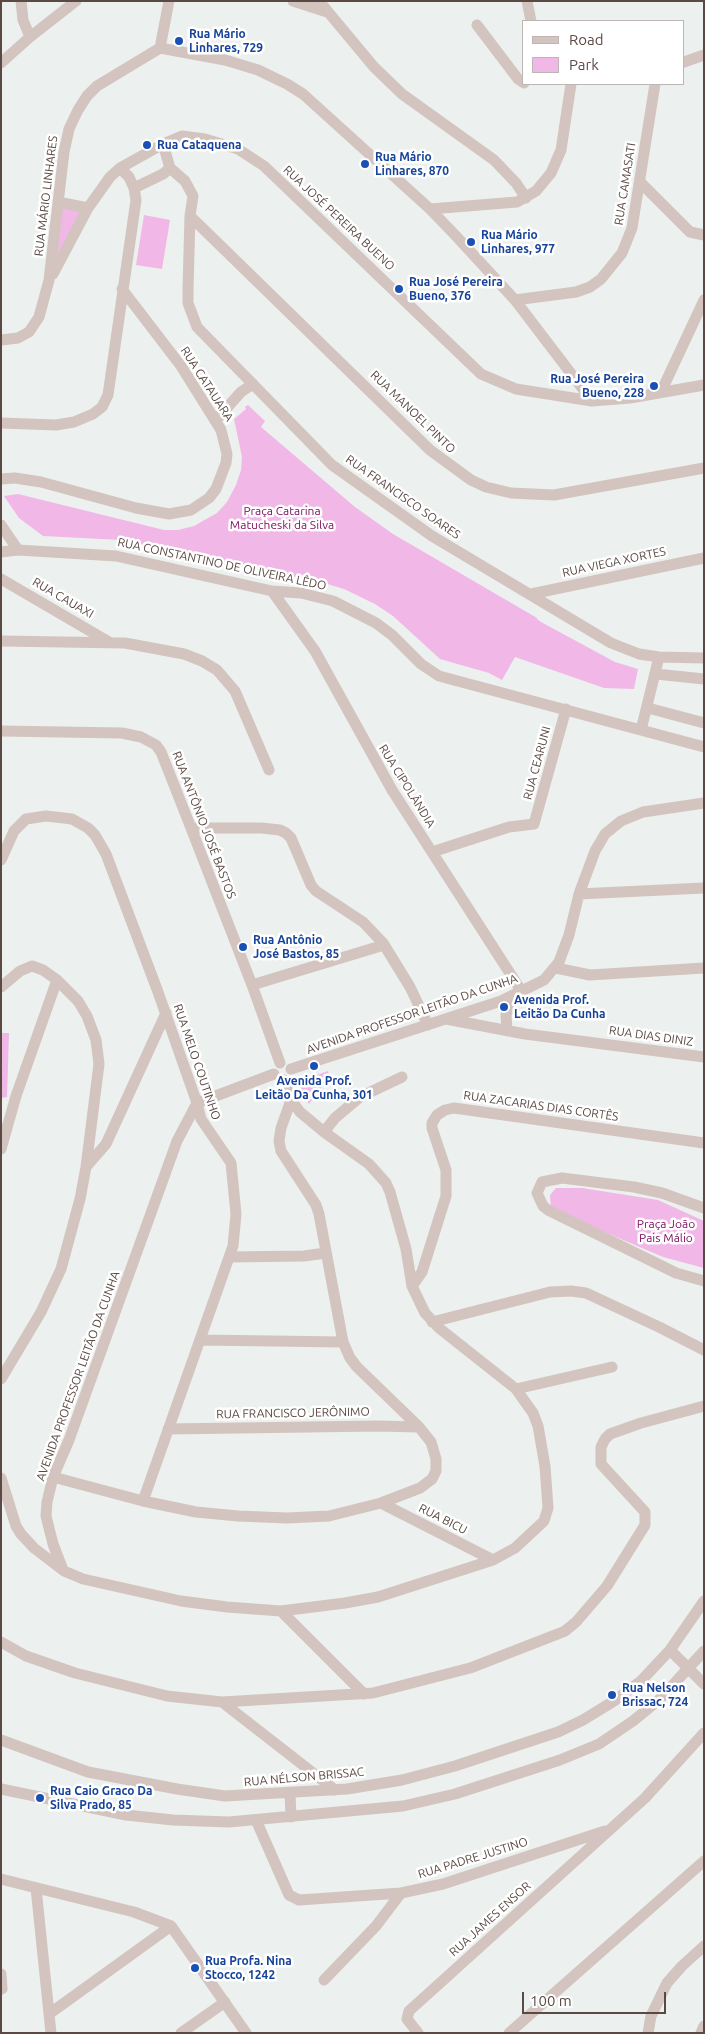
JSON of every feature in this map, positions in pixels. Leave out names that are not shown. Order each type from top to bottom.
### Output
[{"type":"street","points":[[21,1],[23,20],[30,37]]},
{"type":"street","points":[[1,63],[30,37],[76,1]]},
{"type":"street","points":[[169,1],[160,48],[225,60],[258,70],[287,84],[302,94],[430,209],[515,300],[592,401]]},
{"type":"street","points":[[293,1],[327,12]]},
{"type":"street","points":[[319,1],[374,66],[402,94],[494,160],[516,183],[526,198]]},
{"type":"street","points":[[527,1],[531,20]]},
{"type":"street","points":[[477,26],[522,82]]},
{"type":"street","name":"RUA MÁRIO LINHARES","points":[[1,340],[18,338],[29,332],[39,317],[49,280],[64,152],[69,129],[87,96],[97,86],[160,48]]},
{"type":"street","points":[[685,62],[704,55]]},
{"type":"street","points":[[430,209],[517,202],[536,191],[551,173],[561,150],[571,85]]},
{"type":"street","name":"RUA CAMASATI","points":[[515,300],[576,292],[590,287],[612,267],[628,242],[632,228],[641,183],[645,141],[655,85]]},
{"type":"street","name":"RUA JOSÉ PEREIRA BUENO","points":[[120,168],[163,144],[182,136],[205,139],[238,149],[264,166],[481,374],[516,389],[592,401],[630,398],[704,385]]},
{"type":"street","points":[[134,188],[164,174],[170,168],[163,144]]},
{"type":"street","points":[[1,423],[56,425],[74,422],[93,414],[102,407],[108,395],[136,200],[134,188],[129,177],[120,168],[110,177],[88,208],[49,280]]},
{"type":"street","name":"RUA FRANCISCO SOARES","points":[[170,168],[185,182],[193,196],[190,216],[188,289],[191,314],[197,327],[332,465],[432,536],[611,642],[640,654],[659,658],[704,658]]},
{"type":"street","points":[[641,183],[690,232],[704,236]]},
{"type":"street","points":[[58,202],[88,208]]},
{"type":"street","name":"RUA MANOEL PINTO","points":[[190,216],[430,450],[471,480],[486,487],[511,493],[554,495],[704,468]]},
{"type":"street","name":"RUA CATAUARA","points":[[1,479],[27,479],[156,513],[180,514],[191,510],[209,498],[216,489],[224,473],[226,454],[221,430],[181,366],[122,289]]},
{"type":"street","points":[[661,392],[704,300]]},
{"type":"street","points":[[216,420],[240,392],[252,384]]},
{"type":"street","points":[[1,525],[18,550]]},
{"type":"street","name":"RUA CONSTANTINO DE OLIVEIRA LÊDO","points":[[1,552],[18,550],[88,553],[131,558],[272,591],[301,593],[324,599],[358,613],[392,635],[421,664],[439,676],[704,747]]},
{"type":"street","name":"RUA VIEGA XORTES","points":[[530,594],[704,558]]},
{"type":"street","name":"RUA CAUAXI","points":[[1,579],[111,643]]},
{"type":"street","name":"RUA CIPOLÂNDIA","points":[[272,591],[316,651],[372,756],[432,852],[517,995]]},
{"type":"street","points":[[1,641],[125,644],[184,654],[202,661],[226,678],[242,703],[269,770]]},
{"type":"street","points":[[641,730],[659,658]]},
{"type":"street","points":[[656,674],[704,679]]},
{"type":"street","points":[[648,708],[704,723]]},
{"type":"street","name":"RUA CEARUNI","points":[[432,852],[509,827],[534,824],[566,709]]},
{"type":"street","name":"RUA ANTÔNIO JOSÉ BASTOS","points":[[1,730],[122,733],[148,740],[161,752],[280,1063]]},
{"type":"street","name":"AVENIDA PROFESSOR LEITÃO DA CUNHA","points":[[291,1069],[517,995],[544,980],[556,968],[569,935],[579,894],[599,842],[605,834],[621,821],[643,812],[704,803]]},
{"type":"street","name":"RUA MELO COUTINHO","points":[[1,860],[14,831],[26,818],[56,816],[72,819],[88,828],[106,854],[166,1013],[204,1127],[231,1163],[236,1214],[233,1246],[143,1501]]},
{"type":"street","points":[[191,828],[261,828],[280,830],[286,833],[291,838],[311,885],[316,891],[362,922],[384,945],[416,999],[428,1025]]},
{"type":"street","points":[[579,894],[704,888]]},
{"type":"street","points":[[252,986],[384,945]]},
{"type":"street","points":[[1,987],[20,971],[32,966],[43,970],[58,980],[83,1008],[96,1040],[98,1054],[98,1071],[86,1167],[77,1215],[53,1288],[1,1379]]},
{"type":"street","points":[[556,968],[590,975],[704,968]]},
{"type":"street","points":[[1,1149],[16,1096],[58,980]]},
{"type":"street","points":[[507,1030],[506,1015],[517,995]]},
{"type":"street","points":[[86,1167],[106,1144],[166,1013]]},
{"type":"street","name":"RUA DIAS DINIZ","points":[[446,1019],[507,1030],[704,1057]]},
{"type":"street","points":[[1,1478],[16,1526],[34,1548],[64,1571],[84,1579],[181,1601],[227,1607],[281,1611],[378,1598],[493,1560],[515,1548],[540,1527],[544,1521],[548,1508],[545,1466],[538,1426],[525,1400],[516,1389],[432,1322],[420,1305],[412,1286],[406,1249],[386,1183],[369,1164],[324,1132],[300,1112],[291,1100],[279,1077],[274,1070],[280,1063],[288,1065],[291,1069],[291,1074],[279,1077],[197,1103]]},
{"type":"street","points":[[324,1132],[335,1118],[360,1097],[402,1077]]},
{"type":"street","points":[[53,1478],[143,1501],[196,1512],[287,1518],[329,1516],[381,1503],[420,1488],[432,1479],[436,1471],[434,1448],[419,1427],[357,1367],[343,1342],[319,1214],[316,1205],[281,1151],[279,1141],[281,1128],[291,1100]]},
{"type":"street","name":"AVENIDA PROFESSOR LEITÃO DA CUNHA","points":[[64,1571],[46,1516],[47,1502],[53,1478],[69,1440],[177,1141],[197,1103]]},
{"type":"street","name":"RUA ZACARIAS DIAS CORTÊS","points":[[412,1286],[422,1272],[446,1196],[446,1170],[432,1128],[437,1115],[445,1110],[454,1108],[704,1144]]},
{"type":"street","points":[[704,1208],[662,1193],[634,1187],[562,1178],[542,1182],[537,1193],[543,1206],[572,1222],[676,1273],[704,1281]]},
{"type":"street","points":[[230,1257],[304,1256],[326,1253]]},
{"type":"street","points":[[432,1322],[550,1292],[579,1292],[659,1326],[704,1350]]},
{"type":"street","points":[[200,1340],[343,1342]]},
{"type":"street","points":[[516,1389],[612,1367]]},
{"type":"street","points":[[1,1642],[26,1656],[75,1672],[167,1696],[222,1702],[364,1694],[470,1668],[565,1631],[576,1622],[607,1586],[646,1521],[645,1512],[600,1464],[601,1447],[605,1439],[610,1434],[625,1428],[704,1406]]},
{"type":"street","name":"RUA FRANCISCO JERÔNIMO","points":[[168,1429],[419,1427]]},
{"type":"street","name":"RUA BICU","points":[[381,1503],[493,1560]]},
{"type":"street","name":"RUA NÉLSON BRISSAC","points":[[1,1740],[88,1772],[177,1790],[224,1796],[335,1790],[402,1780],[455,1766],[558,1732],[614,1701],[640,1681],[670,1650],[704,1601]]},
{"type":"street","points":[[281,1611],[364,1694]]},
{"type":"street","points":[[670,1650],[704,1684]]},
{"type":"street","points":[[1,1789],[126,1815],[174,1820],[229,1822],[290,1818],[403,1806],[455,1794],[560,1760],[599,1744],[633,1721],[660,1699],[704,1651]]},
{"type":"street","points":[[222,1702],[335,1790]]},
{"type":"street","name":"RUA PADRE JUSTINO","points":[[256,1820],[292,1898],[299,1900],[401,1894],[443,1884],[609,1830],[645,1798],[704,1734]]},
{"type":"street","points":[[290,1793],[290,1818]]},
{"type":"street","name":"RUA JAMES ENSOR","points":[[418,2033],[407,2019],[409,2011],[609,1830]]},
{"type":"street","points":[[559,1846],[571,1865]]},
{"type":"street","points":[[509,2033],[704,1861]]},
{"type":"street","points":[[1,1880],[134,1912],[171,1926],[246,2033]]},
{"type":"street","points":[[36,1888],[52,2033]]},
{"type":"street","points":[[324,1980],[376,1926],[401,1894]]},
{"type":"street","points":[[49,2014],[171,1926]]},
{"type":"street","points":[[648,2033],[651,2016],[667,1983],[704,1946]]},
{"type":"street","points":[[1,1974],[2,1989]]},
{"type":"street","points":[[181,2033],[224,2002]]},
{"type":"street","points":[[701,2033],[704,2026]]},
{"type":"green space","points":[[60,205],[82,211],[55,261]]},
{"type":"green space","points":[[144,215],[170,220],[162,269],[136,265]]},
{"type":"green space","name":"Praça Catarina Matucheski da Silva","points":[[248,405],[265,421],[261,427],[355,507],[393,534],[541,622],[615,662],[638,669],[634,689],[604,688],[515,657],[502,680],[489,673],[440,659],[393,616],[375,604],[344,589],[314,580],[265,573],[122,540],[43,536],[19,518],[4,496],[18,494],[164,530],[178,530],[194,526],[217,513],[227,502],[236,485],[241,470],[242,457],[234,419]]},
{"type":"green space","points":[[1,1033],[9,1033],[7,1097],[1,1098]]},
{"type":"green space","points":[[328,1071],[329,1077],[309,1104],[300,1087],[303,1080]]},
{"type":"green space","name":"Praça João Pais Málio","points":[[556,1188],[582,1188],[658,1200],[704,1221],[704,1268],[663,1257],[551,1209],[550,1195]]},
{"type":"place","name":"Rua Mário Linhares, 729","points":[[179,41]]},
{"type":"place","name":"Rua Cataquena","points":[[147,145]]},
{"type":"place","name":"Rua Mário Linhares, 870","points":[[365,164]]},
{"type":"place","name":"Rua Mário Linhares, 977","points":[[471,242]]},
{"type":"place","name":"Rua José Pereira Bueno, 376","points":[[399,289]]},
{"type":"place","name":"Rua José Pereira Bueno, 228","points":[[654,386]]},
{"type":"place","name":"Rua Antônio José Bastos, 85","points":[[243,947]]},
{"type":"place","name":"Avenida Prof. Leitão Da Cunha","points":[[504,1007]]},
{"type":"place","name":"Avenida Prof. Leitão Da Cunha, 301","points":[[314,1066]]},
{"type":"place","name":"Rua Nelson Brissac, 724","points":[[612,1695]]},
{"type":"place","name":"Rua Caio Graco Da Silva Prado, 85","points":[[40,1798]]},
{"type":"place","name":"Rua Profa. Nina Stocco, 1242","points":[[195,1968]]}]
